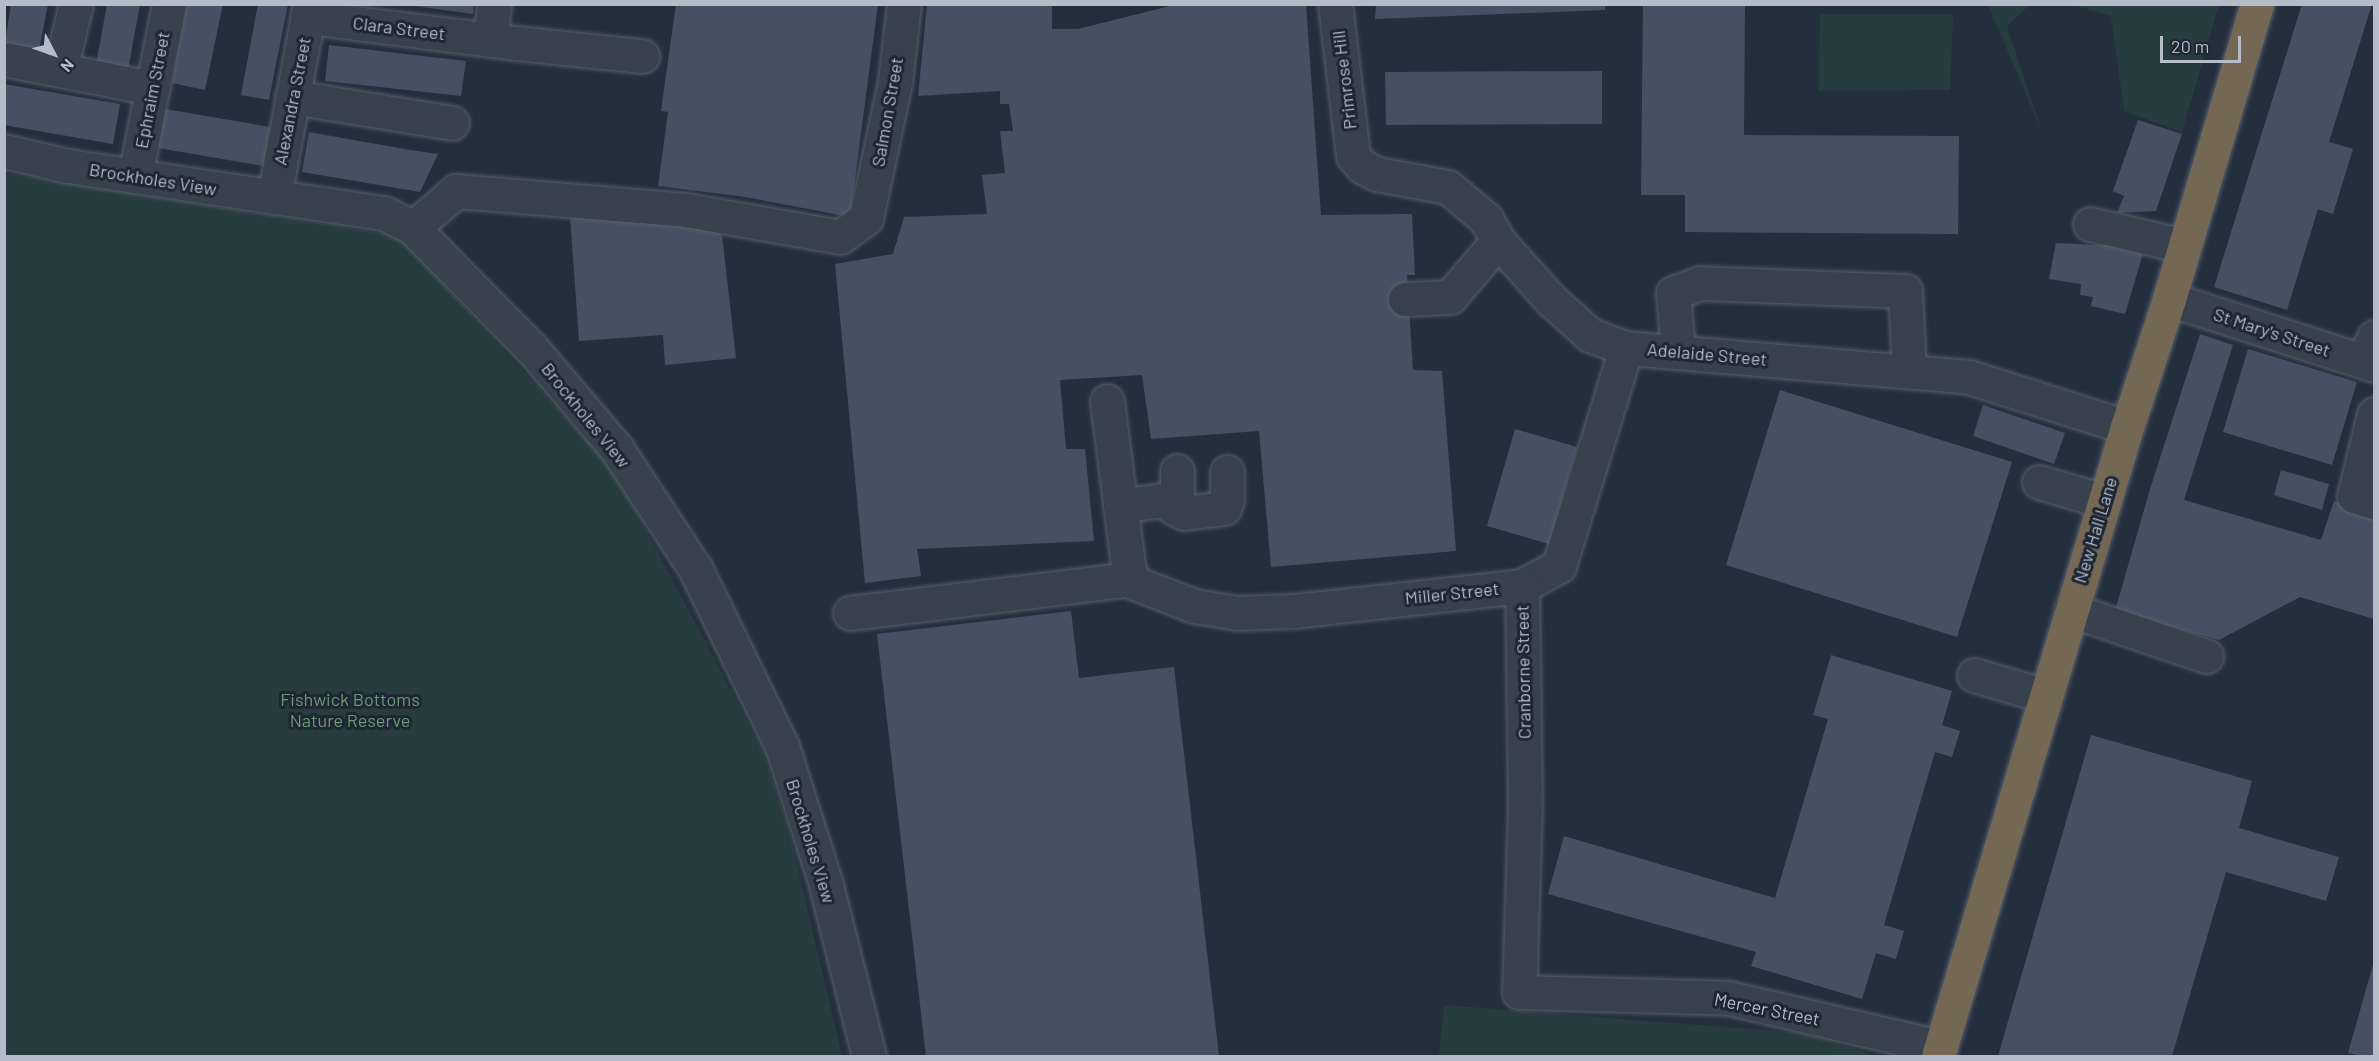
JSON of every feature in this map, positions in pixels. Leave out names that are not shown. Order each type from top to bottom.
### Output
[{"type":"highway","name":"New Hall Lane","points":[[1939,1052],[2104,501],[2169,299],[2258,4]]},
{"type":"street","points":[[60,70],[76,4]]},
{"type":"street","name":"Ephraim Street","points":[[135,176],[169,4]]},
{"type":"street","points":[[490,39],[494,4]]},
{"type":"street","name":"Salmon Street","points":[[413,228],[456,191],[686,210],[840,237],[866,218],[895,81],[904,4]]},
{"type":"street","name":"Primrose Hill","points":[[1335,4],[1353,156]]},
{"type":"street","name":"Clara Street","points":[[309,11],[490,39],[642,56]]},
{"type":"street","name":"Alexandra Street","points":[[274,197],[309,11]]},
{"type":"street","points":[[4,59],[152,88]]},
{"type":"street","points":[[292,97],[452,123]]},
{"type":"street","name":"Brockholes View","points":[[4,151],[135,176],[384,213],[413,228],[532,349],[616,448],[696,570],[782,746],[826,885],[869,1056]]},
{"type":"street","name":"Adelaide Street","points":[[1353,156],[1363,167],[1377,174],[1448,187],[1486,219],[1498,241],[1550,299],[1590,335],[1626,348],[1970,377],[2127,427]]},
{"type":"street","points":[[2090,224],[2184,246]]},
{"type":"street","points":[[1405,299],[1450,297],[1498,241]]},
{"type":"street","points":[[1678,351],[1673,294],[1700,283],[1905,291],[1909,371]]},
{"type":"street","name":"St Mary's Street","points":[[2169,299],[2370,354]]},
{"type":"street","name":"Cranborne Street","points":[[1519,992],[1525,805],[1522,586],[1559,566],[1626,348]]},
{"type":"street","points":[[850,613],[1131,579],[1107,401]]},
{"type":"street","points":[[2374,414],[2354,496],[2374,502]]},
{"type":"street","points":[[1120,506],[1173,485],[1174,508],[1184,513],[1224,508],[1227,500],[1227,472]]},
{"type":"street","points":[[2039,482],[2104,501]]},
{"type":"street","name":"Miller Street","points":[[1131,579],[1194,606],[1237,613],[1293,611],[1522,586]]},
{"type":"street","points":[[2071,610],[2206,656]]},
{"type":"street","points":[[1974,675],[2046,696]]},
{"type":"street","name":"Mercer Street","points":[[1519,992],[1729,998],[1939,1052]]},
{"type":"green space","points":[[1988,5],[2030,5],[2007,26],[2042,132]]},
{"type":"green space","points":[[2073,5],[2219,5],[2182,132],[2124,111],[2111,16]]},
{"type":"green space","points":[[1820,14],[1953,14],[1950,90],[1818,91]]},
{"type":"green space","name":"Fishwick Bottoms Nature Reserve","points":[[4,173],[399,236],[615,471],[763,751],[790,834],[842,1056],[5,1056]]},
{"type":"green space","points":[[1444,1005],[1802,1033],[1877,1056],[1439,1056]]},
{"type":"building","points":[[11,4],[48,4],[38,56],[4,49]]},
{"type":"building","points":[[107,4],[140,4],[127,76],[95,70]]},
{"type":"building","points":[[187,4],[223,4],[205,90],[172,83]]},
{"type":"building","points":[[258,4],[288,4],[269,100],[241,95]]},
{"type":"building","points":[[400,4],[474,4],[473,14]]},
{"type":"building","points":[[676,4],[878,4],[850,217],[745,197],[658,186],[668,112],[661,111]]},
{"type":"building","points":[[927,4],[1052,4],[1052,29],[1078,29],[1178,4],[1306,4],[1321,215],[1412,214],[1415,275],[1407,275],[1413,370],[1442,371],[1456,551],[1271,567],[1259,431],[1151,439],[1142,375],[1060,380],[1066,449],[1085,449],[1094,541],[917,549],[921,576],[865,583],[835,264],[893,254],[904,217],[987,214],[982,175],[1005,173],[1000,131],[1013,131],[1009,104],[1000,104],[1000,91],[918,96]]},
{"type":"building","points":[[1376,4],[1605,4],[1605,10],[1375,19]]},
{"type":"building","points":[[1643,4],[1745,4],[1744,135],[1959,136],[1958,234],[1685,232],[1685,195],[1641,195]]},
{"type":"building","points":[[2302,4],[2372,4],[2329,142],[2353,149],[2333,214],[2318,209],[2287,310],[2214,287]]},
{"type":"building","points":[[329,45],[466,61],[461,96],[325,81]]},
{"type":"building","points":[[1602,71],[1602,124],[1386,125],[1385,72]]},
{"type":"building","points":[[4,84],[120,104],[113,144],[4,125]]},
{"type":"building","points":[[165,109],[270,127],[263,166],[158,148]]},
{"type":"building","points":[[2138,120],[2182,134],[2156,211],[2117,213],[2124,196],[2113,191]]},
{"type":"building","points":[[309,132],[438,154],[420,192],[302,172]]},
{"type":"building","points":[[570,216],[721,226],[736,358],[665,365],[663,335],[579,341]]},
{"type":"building","points":[[2056,243],[2145,247],[2125,314],[2091,306],[2093,297],[2080,295],[2081,284],[2049,279]]},
{"type":"building","points":[[2200,334],[2233,345],[2184,500],[2321,540],[2334,501],[2374,514],[2374,619],[2300,597],[2219,640],[2115,611],[2150,489]]},
{"type":"building","points":[[2248,349],[2357,382],[2332,465],[2223,432]]},
{"type":"building","points":[[1780,390],[2012,462],[1957,637],[1726,565]]},
{"type":"building","points":[[1983,405],[2065,433],[2054,464],[1973,436]]},
{"type":"building","points":[[1515,429],[1577,447],[1549,544],[1487,526]]},
{"type":"building","points":[[2281,470],[2329,484],[2322,510],[2274,495]]},
{"type":"building","points":[[1071,611],[1079,678],[1174,667],[1219,1056],[926,1056],[877,634]]},
{"type":"building","points":[[1831,655],[1952,691],[1942,725],[1960,731],[1952,757],[1935,752],[1884,925],[1904,931],[1896,959],[1876,953],[1862,999],[1751,966],[1756,952],[1548,894],[1564,836],[1775,898],[1828,719],[1813,715]]},
{"type":"building","points":[[2091,735],[2252,781],[2239,828],[2339,857],[2326,901],[2226,872],[2172,1056],[1998,1056]]},
{"type":"building","points":[[2374,961],[2374,1056],[2361,1056],[2348,1053]]}]
